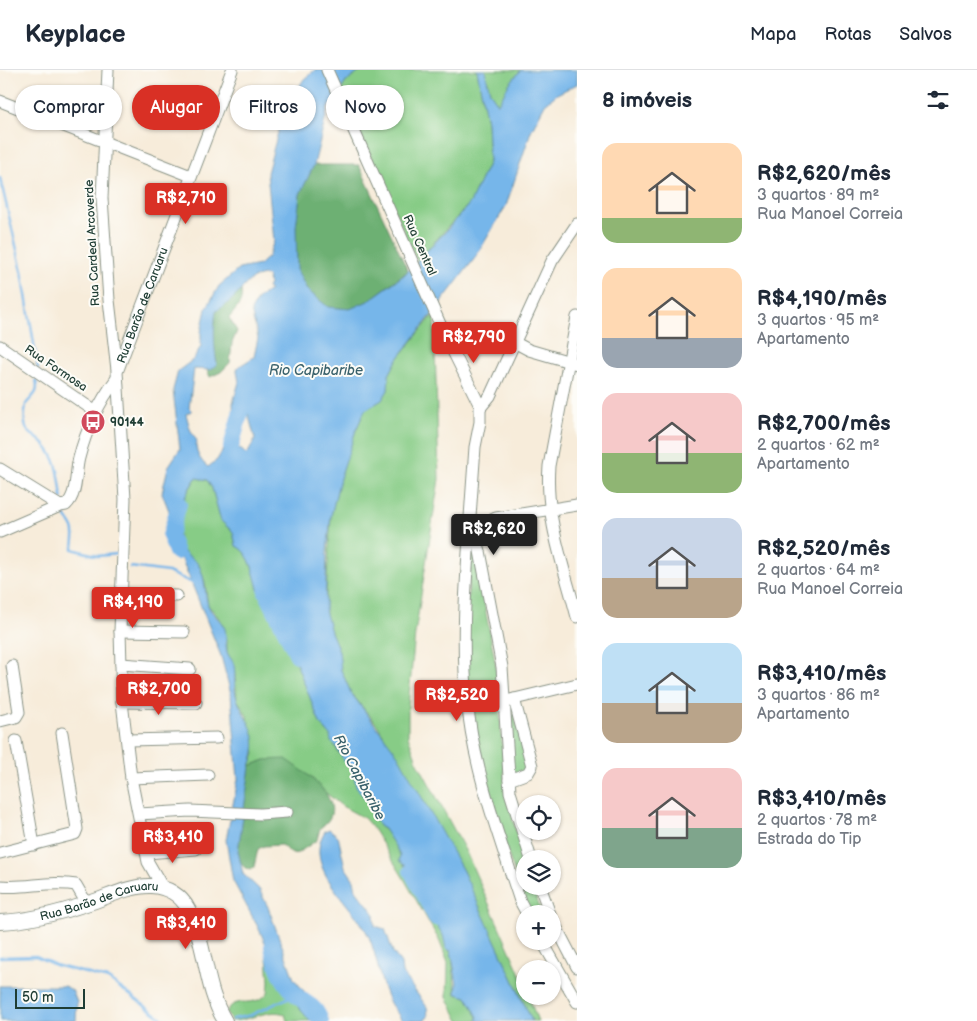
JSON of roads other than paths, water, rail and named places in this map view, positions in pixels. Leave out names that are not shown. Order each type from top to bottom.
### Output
[{"type":"street","name":"Rua Barão de Caruaru","points":[[0,922],[87,904],[123,891],[156,887],[148,858],[132,778],[122,702],[120,632],[125,500],[117,375],[130,335],[232,70]]},
{"type":"street","name":"Rua Central","points":[[327,70],[444,333],[480,406]]},
{"type":"street","name":"Rua Cardeal Arcoverde","points":[[108,76],[102,198],[112,334],[117,375]]},
{"type":"street","points":[[1,97],[106,143],[191,176]]},
{"type":"street","points":[[522,905],[484,786],[466,700],[464,600],[472,523],[480,406],[490,396],[552,261],[576,226]]},
{"type":"street","points":[[577,317],[573,363],[549,466],[549,510],[577,617]]},
{"type":"street","points":[[112,334],[130,335]]},
{"type":"street","points":[[514,342],[529,350],[573,363]]},
{"type":"street","name":"Rua Formosa","points":[[0,346],[96,412]]},
{"type":"street","points":[[0,532],[66,505],[71,498],[79,457],[96,412],[117,375]]},
{"type":"street","points":[[0,469],[60,506]]},
{"type":"street","points":[[472,523],[577,505]]},
{"type":"street","points":[[472,523],[509,700],[532,766],[528,772],[509,780]]},
{"type":"street","points":[[122,594],[177,596]]},
{"type":"street","points":[[120,632],[184,632]]},
{"type":"street","points":[[121,664],[190,668]]},
{"type":"street","points":[[0,721],[16,717],[19,712],[12,666]]},
{"type":"street","points":[[509,700],[577,684]]},
{"type":"street","points":[[509,700],[509,780],[513,804],[528,850]]},
{"type":"street","points":[[122,702],[196,703]]},
{"type":"street","points":[[0,852],[71,837],[75,834],[77,829],[62,733]]},
{"type":"street","points":[[127,740],[217,738]]},
{"type":"street","points":[[16,741],[34,845]]},
{"type":"street","points":[[132,778],[208,775]]},
{"type":"street","points":[[139,814],[225,811],[260,814],[287,812]]},
{"type":"street","points":[[148,858],[196,849]]},
{"type":"street","points":[[0,886],[16,888],[66,883],[76,885],[87,904]]},
{"type":"street","points":[[156,887],[182,899],[188,909],[216,1003],[225,1021]]},
{"type":"street","points":[[561,936],[577,967]]},
{"type":"street","points":[[547,950],[577,1002]]},
{"type":"water","name":"Rio Capibaribe","points":[[315,70],[362,70],[344,85],[326,85],[326,116],[314,165],[300,194],[296,227],[297,270],[307,290],[328,307],[350,309],[368,301],[404,275],[470,203],[489,162],[487,122],[477,70],[485,70],[490,92],[498,104],[509,84],[521,70],[577,70],[577,84],[557,94],[545,104],[531,131],[506,206],[475,258],[397,360],[389,375],[388,390],[382,400],[365,410],[356,430],[340,478],[331,516],[327,551],[325,610],[339,651],[341,670],[351,693],[398,755],[463,871],[516,986],[516,1005],[525,1005],[532,1021],[477,1021],[478,1017],[467,997],[456,994],[457,984],[451,951],[446,949],[443,935],[424,905],[428,895],[412,885],[407,867],[399,861],[400,856],[395,846],[384,829],[379,826],[368,802],[356,787],[353,768],[344,761],[335,745],[331,742],[330,735],[320,723],[287,640],[287,625],[278,609],[273,614],[264,604],[251,563],[242,550],[236,546],[233,532],[221,521],[212,488],[207,480],[196,478],[182,504],[177,525],[177,535],[179,544],[184,552],[197,562],[201,569],[208,605],[225,629],[227,652],[234,665],[237,699],[252,731],[255,746],[250,766],[238,851],[243,874],[259,889],[268,907],[294,979],[329,1021],[310,1021],[290,997],[258,927],[233,881],[226,840],[238,779],[231,694],[221,656],[192,584],[183,562],[172,549],[170,535],[173,521],[162,493],[168,467],[180,449],[173,390],[178,371],[194,359],[201,346],[201,332],[206,309],[219,286],[239,269],[259,265],[268,257],[274,241],[267,173],[279,130],[316,130],[316,85],[300,85]],"holes":[[[265,275],[268,277],[269,284],[267,288],[270,290],[258,298],[251,311],[258,338],[254,357],[238,367],[239,382],[233,403],[234,422],[236,419],[240,420],[243,413],[248,413],[255,439],[248,453],[246,454],[236,447],[224,448],[217,460],[208,467],[198,455],[197,441],[190,429],[186,414],[192,411],[189,408],[194,369],[210,370],[217,365],[214,338],[216,311],[256,277]]]},
{"type":"water","points":[[329,829],[338,836],[345,867],[354,880],[356,890],[374,913],[375,926],[385,929],[393,952],[401,964],[402,973],[427,1007],[428,1017],[423,1021],[402,1021],[391,1005],[382,984],[369,937],[325,873],[320,859],[319,845],[325,831]]},
{"type":"water","points":[[0,986],[64,986],[72,990],[77,1002],[76,1021],[0,1021]]},
{"type":"waterway","points":[[0,178],[22,271],[38,368]]},
{"type":"waterway","points":[[36,380],[36,391],[26,404],[25,424],[30,433],[44,444],[53,457],[59,474],[62,498]]},
{"type":"waterway","name":"Rio Capibaribe","points":[[231,469],[231,447],[244,400]]},
{"type":"waterway","points":[[176,552],[170,536],[179,504]]},
{"type":"waterway","points":[[63,510],[74,531],[73,549],[98,556],[117,554]]},
{"type":"waterway","points":[[130,567],[168,572],[195,584]]},
{"type":"waterway","name":"Rio Capibaribe","points":[[266,592],[297,655]]},
{"type":"waterway","name":"Rio Capibaribe","points":[[411,871],[436,918]]},
{"type":"waterway","points":[[272,947],[277,966],[289,988],[316,1010],[321,1021]]},
{"type":"waterway","points":[[0,957],[36,956],[55,965],[108,979],[163,1019],[173,1021]]},
{"type":"waterway","points":[[233,1019],[251,1015],[292,996]]},
{"type":"place","name":"90144","points":[[93,422]]}]
